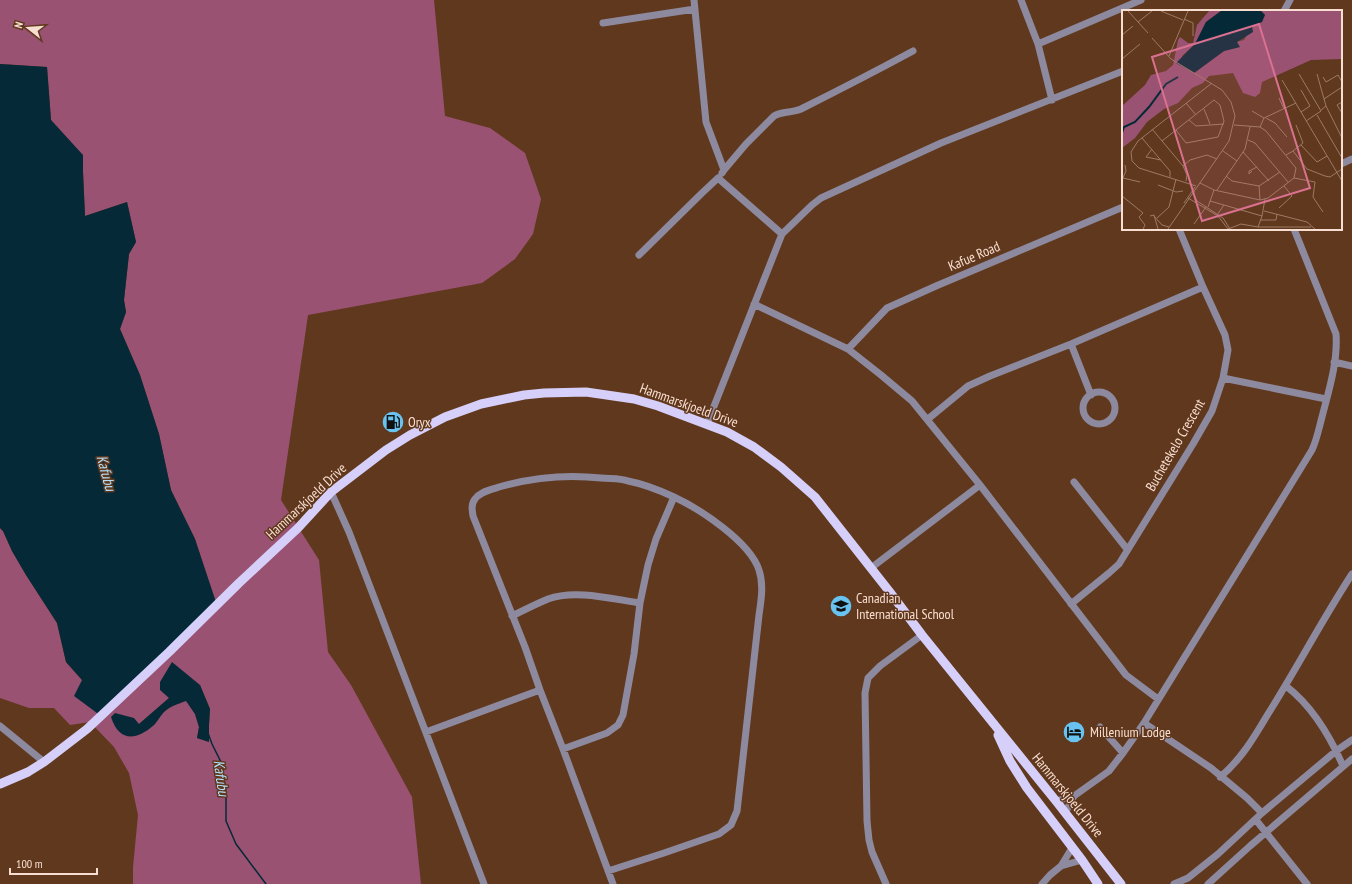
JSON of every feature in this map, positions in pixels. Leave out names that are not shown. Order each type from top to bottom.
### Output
[{"type":"main road","name":"Hammarskjoeld Drive","points":[[0,784],[28,772],[44,762],[87,729],[298,528],[332,492],[386,450],[410,435],[445,417],[481,404],[544,393],[586,392],[634,399],[658,406],[727,432],[754,447],[781,467],[815,497],[922,635],[1121,884]]},
{"type":"main road","name":"Hammarskjoeld Drive","points":[[994,724],[1010,761],[1034,797],[1082,860],[1098,884]]},
{"type":"main road","points":[[1034,797],[1037,789],[1044,786]]},
{"type":"street","points":[[694,0],[706,122],[724,170]]},
{"type":"street","points":[[1021,0],[1038,44],[1052,100]]},
{"type":"street","points":[[1038,44],[1141,0]]},
{"type":"street","points":[[1285,10],[1290,0]]},
{"type":"street","points":[[603,23],[695,8]]},
{"type":"street","points":[[640,255],[718,178],[746,144],[774,116],[796,112],[913,51]]},
{"type":"street","points":[[707,424],[782,234],[812,205],[821,198],[941,143],[1122,71]]},
{"type":"street","points":[[1342,164],[1352,160]]},
{"type":"street","points":[[718,178],[782,234]]},
{"type":"street","name":"Kafue Road","points":[[848,350],[887,308],[1122,207]]},
{"type":"street","name":"Buchetekelo Crescent","points":[[1071,604],[1119,564],[1193,444],[1212,410],[1223,378],[1228,350],[1225,335],[1203,288],[1179,230]]},
{"type":"street","points":[[1056,801],[1074,796],[1109,771],[1123,753],[1144,723],[1312,450],[1326,399],[1334,362],[1337,347],[1336,334],[1294,230]]},
{"type":"street","points":[[928,419],[968,386],[1021,363],[1072,344],[1203,288]]},
{"type":"street","points":[[754,304],[848,350],[912,401],[980,485],[1126,675],[1158,699]]},
{"type":"street","points":[[1072,344],[1091,395]]},
{"type":"street","points":[[1334,362],[1352,366]]},
{"type":"street","points":[[1223,378],[1326,399]]},
{"type":"street","points":[[1097,392],[1104,393],[1111,397],[1115,410],[1113,416],[1108,422],[1094,424],[1088,420],[1084,414],[1083,407],[1086,400],[1091,395],[1097,392]]},
{"type":"street","points":[[608,871],[719,834],[731,825],[737,811],[762,590],[760,571],[753,556],[736,538],[712,519],[674,497],[648,486],[626,480],[585,476],[542,477],[481,493],[475,499],[472,507],[473,516],[563,749],[608,871],[613,884]]},
{"type":"street","points":[[1074,482],[1127,549]]},
{"type":"street","points":[[871,568],[980,485]]},
{"type":"street","points":[[332,492],[349,532],[484,884]]},
{"type":"street","points":[[563,749],[607,733],[618,725],[623,715],[634,654],[640,603],[656,539],[674,497]]},
{"type":"street","points":[[1220,777],[1229,770],[1238,759],[1256,733],[1286,686],[1352,574]]},
{"type":"street","points":[[512,616],[549,599],[568,595],[592,596],[640,603]]},
{"type":"street","points":[[886,884],[872,852],[869,840],[867,821],[865,693],[868,678],[880,666],[922,635]]},
{"type":"street","points":[[1286,686],[1299,696],[1327,734],[1343,766]]},
{"type":"street","points":[[426,732],[540,690]]},
{"type":"street","points":[[1144,723],[1189,753],[1247,798],[1262,813]]},
{"type":"street","points":[[0,726],[44,762]]},
{"type":"street","points":[[1100,727],[1123,753]]},
{"type":"street","points":[[1174,884],[1188,878],[1218,854],[1262,813],[1336,751],[1352,740]]},
{"type":"street","points":[[1208,884],[1266,832],[1352,759]]},
{"type":"street","points":[[1065,813],[1074,796]]},
{"type":"street","points":[[1256,820],[1307,884]]},
{"type":"street","points":[[1042,884],[1061,866],[1072,848]]},
{"type":"street","points":[[1061,866],[1082,860]]},
{"type":"shaded area","points":[[0,0],[434,0],[445,116],[490,128],[525,153],[541,199],[533,234],[515,259],[482,283],[308,315],[281,500],[319,560],[328,652],[351,685],[412,797],[421,884],[133,884],[133,867],[138,815],[129,773],[114,747],[90,722],[70,725],[54,708],[29,708],[0,698],[0,528],[26,575],[57,623],[66,662],[82,680],[216,605],[195,539],[171,490],[159,434],[140,375],[120,329],[126,312],[124,300],[129,254],[136,242],[127,202],[85,216],[83,156],[51,120],[47,67],[0,64]],"holes":[[[200,685],[210,709],[209,742],[197,738],[199,727],[195,714],[186,700],[172,706],[162,713],[155,724],[145,731],[139,724],[169,698]]]},
{"type":"water","points":[[0,64],[47,67],[51,120],[83,155],[85,216],[127,202],[136,242],[129,254],[124,300],[126,312],[120,329],[140,375],[159,434],[171,490],[195,539],[217,605],[101,716],[74,696],[82,680],[66,662],[57,623],[26,575],[0,528]]},
{"type":"water","points":[[172,662],[200,685],[210,709],[209,742],[197,738],[199,727],[195,714],[186,701],[174,705],[166,710],[154,725],[141,734],[135,736],[123,735],[114,725],[111,717],[115,713],[134,718],[139,724],[169,698],[160,690],[160,682]]},
{"type":"waterway","name":"Kafubu","points":[[208,733],[222,764],[226,793],[226,821],[236,844],[266,884]]},
{"type":"place","name":"Oryx","points":[[393,422]]},
{"type":"place","name":"Canadian International School","points":[[841,606]]},
{"type":"place","name":"Millenium Lodge","points":[[1074,732]]}]
